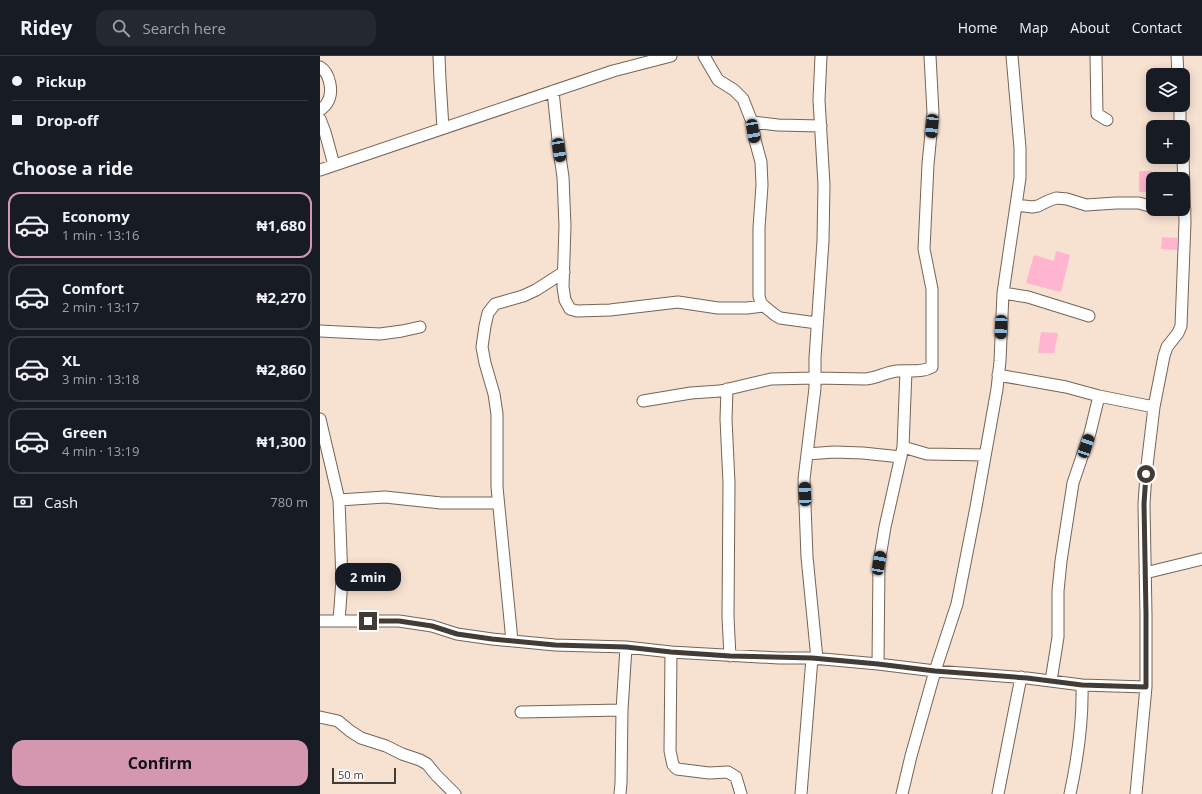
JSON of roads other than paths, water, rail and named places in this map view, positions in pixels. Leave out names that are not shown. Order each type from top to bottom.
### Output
[{"type":"street","points":[[439,56],[444,128]]},
{"type":"street","points":[[320,170],[613,71],[671,56]]},
{"type":"street","points":[[704,56],[718,80],[734,90],[743,99],[752,122],[761,162],[762,185],[759,290],[761,303],[780,318],[817,323]]},
{"type":"street","points":[[801,794],[815,658],[807,557],[804,479],[815,388],[817,323],[823,241],[824,185],[819,100],[821,56]]},
{"type":"street","points":[[643,401],[691,393],[720,391],[771,380],[815,378],[866,379],[896,371],[928,370],[932,367],[932,288],[924,249],[924,222],[933,113],[930,56]]},
{"type":"street","points":[[902,794],[935,671],[957,604],[976,507],[998,375],[1003,293],[1020,178],[1020,148],[1012,56]]},
{"type":"street","points":[[1096,56],[1097,114],[1107,120]]},
{"type":"street","points":[[1177,56],[1178,68]]},
{"type":"street","points":[[320,67],[326,73],[331,91],[330,99],[320,110]]},
{"type":"street","points":[[553,91],[563,178],[565,226],[563,287],[565,300],[570,309],[577,311],[610,310],[678,302],[718,308],[747,308],[764,306]]},
{"type":"street","points":[[320,119],[334,165]]},
{"type":"street","points":[[752,122],[778,125],[821,126]]},
{"type":"street","points":[[1016,205],[1032,207],[1038,206],[1056,198],[1086,205],[1116,203],[1139,203],[1146,205]]},
{"type":"street","points":[[1136,794],[1146,687],[1144,504],[1154,407],[1166,347],[1178,333],[1181,326],[1185,216]]},
{"type":"street","points":[[512,641],[498,503],[497,414],[494,394],[485,364],[482,347],[484,326],[488,313],[495,304],[523,296],[536,290],[564,272]]},
{"type":"street","points":[[1003,293],[1028,297],[1089,316]]},
{"type":"street","points":[[320,331],[380,334],[420,327]]},
{"type":"street","points":[[878,664],[879,563],[885,527],[902,452],[906,371]]},
{"type":"street","points":[[998,375],[1066,387],[1098,396],[1154,407]]},
{"type":"street","points":[[727,389],[726,419],[729,483],[728,617],[730,656]]},
{"type":"street","points":[[1051,681],[1058,637],[1058,591],[1061,561],[1073,483],[1090,433],[1098,396]]},
{"type":"street","points":[[320,419],[339,500],[342,580],[339,621]]},
{"type":"street","points":[[807,454],[834,452],[902,452],[985,455]]},
{"type":"street","points":[[339,500],[385,497],[441,503],[498,503]]},
{"type":"street","points":[[1145,573],[1202,559]]},
{"type":"street","points":[[320,621],[399,621],[432,626],[457,634],[555,645],[626,647],[730,656],[815,658],[935,671],[1021,677],[1082,685],[1146,687]]},
{"type":"street","points":[[620,794],[622,783],[622,710],[626,647]]},
{"type":"street","points":[[671,652],[670,751],[672,765],[677,769],[686,771],[728,772],[736,778],[741,794]]},
{"type":"street","points":[[998,794],[1021,677]]},
{"type":"street","points":[[1070,794],[1079,746],[1082,711],[1082,685]]},
{"type":"street","points":[[521,712],[622,710]]},
{"type":"street","points":[[320,717],[338,722],[361,738],[386,746],[402,754],[420,760],[427,764],[455,794]]}]
